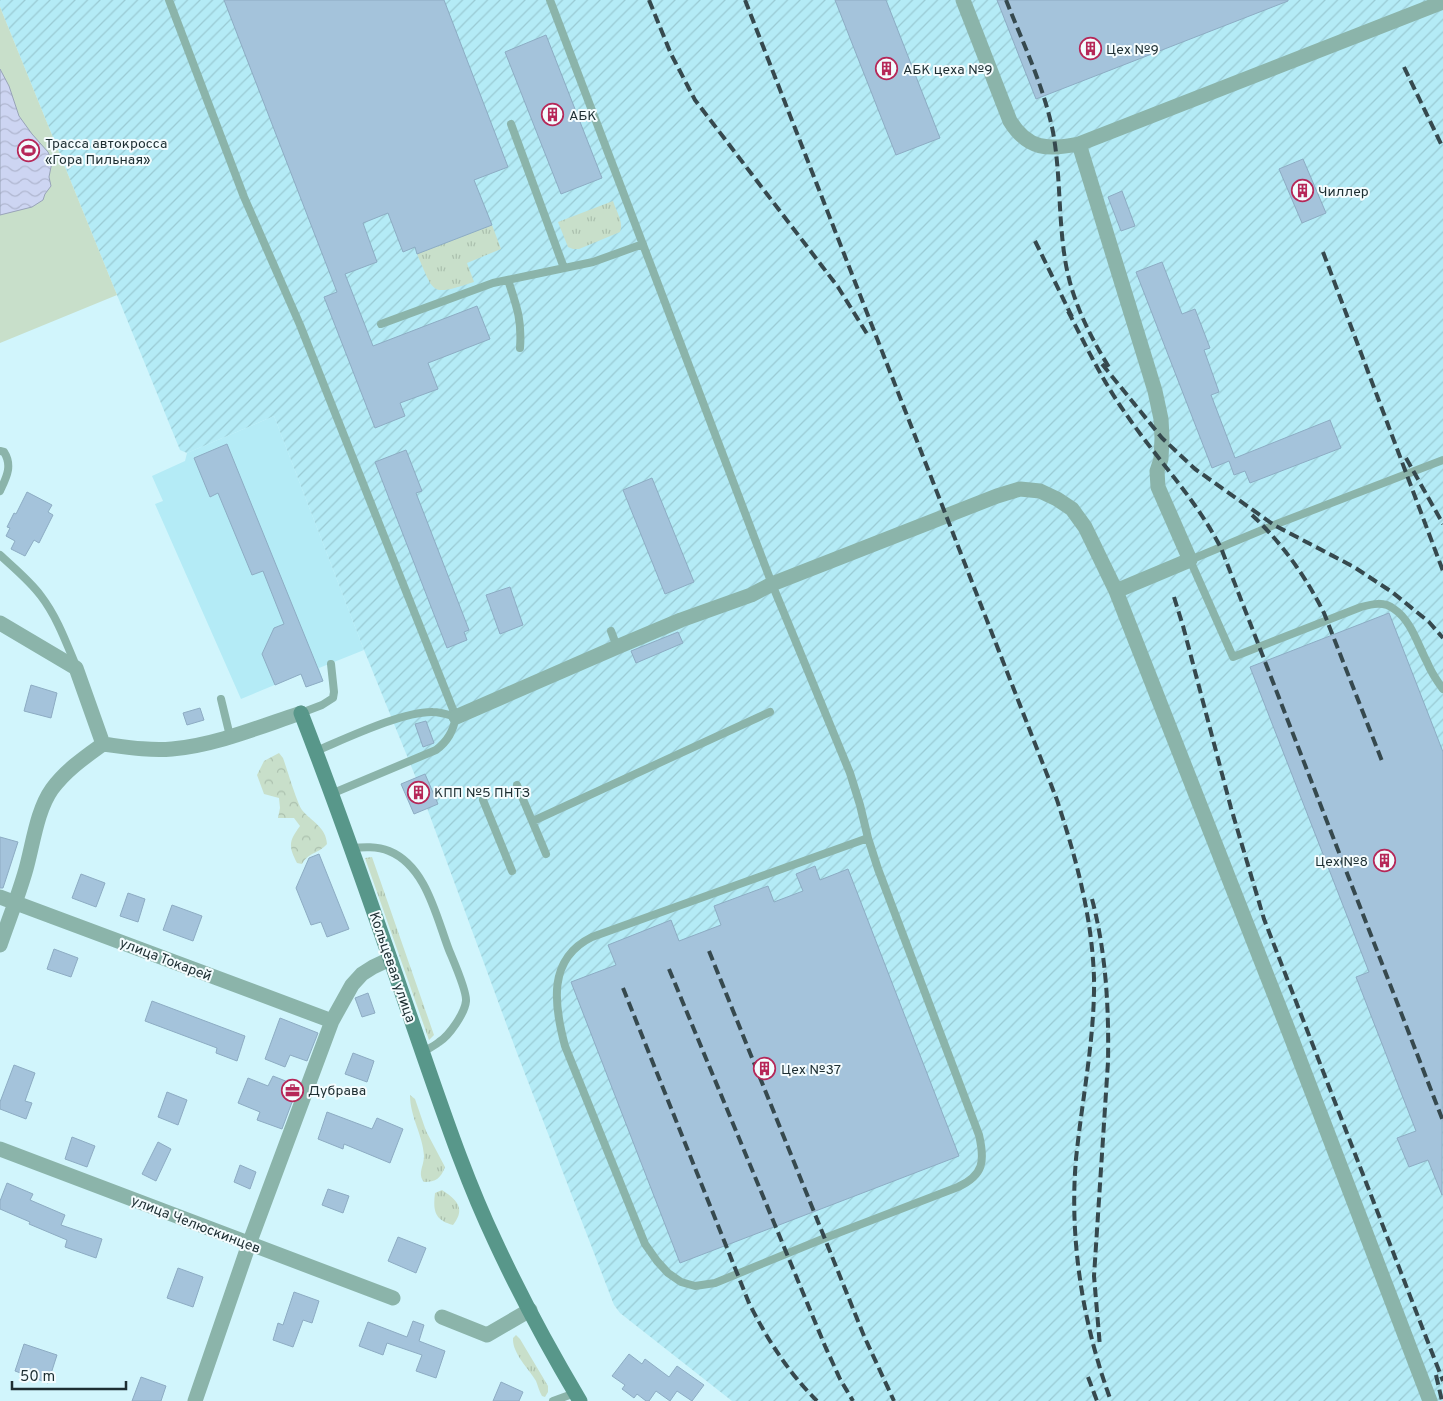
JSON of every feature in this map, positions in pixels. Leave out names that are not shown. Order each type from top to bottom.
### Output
[{"type":"street","points":[[963,0],[1010,122],[1016,131],[1031,144],[1056,148],[1079,144],[1443,2]]},
{"type":"street","points":[[1079,144],[1155,391],[1161,418],[1162,438],[1157,471],[1158,487],[1190,560],[1116,591]]},
{"type":"street","points":[[456,717],[681,620],[751,595],[772,584],[997,496],[1020,489],[1040,491],[1072,509],[1088,533],[1116,591],[1291,1037],[1430,1401]]},
{"type":"street","points":[[0,623],[76,668],[104,744]]},
{"type":"street","points":[[0,944],[26,868],[36,828],[51,791],[72,768],[104,744],[144,749],[170,749],[208,743],[301,713]]},
{"type":"street","name":"Кольцевая улица","points":[[301,713],[332,794],[423,1052],[494,1240],[578,1397]]},
{"type":"street","name":"улица Токарей","points":[[0,897],[332,1021]]},
{"type":"street","points":[[195,1401],[249,1244],[332,1021],[352,985],[362,974],[390,959]]},
{"type":"street","name":"улица Челюскинцев","points":[[0,1149],[393,1298]]},
{"type":"street","points":[[442,1317],[487,1335],[530,1310]]},
{"type":"lane","points":[[169,0],[244,197],[300,325],[456,717],[452,732],[444,744],[436,750],[332,794]]},
{"type":"lane","points":[[550,0],[772,584],[850,773],[878,869],[982,1149],[979,1172],[971,1181],[958,1187],[715,1283],[695,1286],[681,1282],[656,1261],[645,1244],[566,1046],[556,999],[556,987],[561,969],[570,954],[592,937],[868,838]]},
{"type":"lane","points":[[511,124],[564,268]]},
{"type":"lane","points":[[381,324],[473,289],[593,262],[642,244]]},
{"type":"lane","points":[[508,280],[520,320],[520,348]]},
{"type":"lane","points":[[0,451],[4,452],[8,459],[7,476],[0,491]]},
{"type":"lane","points":[[1443,460],[1190,560],[1233,657],[1361,607],[1383,604],[1394,608],[1402,616],[1443,689]]},
{"type":"lane","points":[[0,555],[42,597],[58,623],[76,668]]},
{"type":"lane","points":[[611,631],[616,647]]},
{"type":"lane","points":[[301,713],[322,705],[333,698],[334,692],[330,664]]},
{"type":"lane","points":[[220,699],[230,736]]},
{"type":"lane","points":[[316,751],[373,728],[425,712],[435,712],[456,717]]},
{"type":"lane","points":[[532,821],[770,712]]},
{"type":"lane","points":[[518,785],[546,854]]},
{"type":"lane","points":[[483,800],[512,871]]},
{"type":"lane","points":[[351,848],[374,847],[388,850],[414,870],[424,886],[458,974],[466,1000],[458,1021],[441,1042],[423,1052]]},
{"type":"lane","points":[[553,1401],[578,1397]]},
{"type":"shaded area","points":[[0,0],[1443,0],[1443,1401],[732,1401],[620,1313],[614,1305],[517,1053],[416,778],[364,650],[274,416],[187,453],[180,450],[0,7]]},
{"type":"shaded area","points":[[274,416],[364,650],[319,668],[323,681],[306,687],[301,674],[241,699],[155,504],[163,501],[152,476],[185,461],[187,453]]},
{"type":"green space","name":"Трасса автокросса «Гора Пильная»","points":[[0,7],[117,295],[0,343]]},
{"type":"green space","points":[[613,201],[620,220],[620,232],[579,249],[568,247],[558,222]]},
{"type":"green space","points":[[492,225],[501,249],[467,263],[474,282],[441,290],[431,285],[417,254]]},
{"type":"green space","points":[[279,753],[283,758],[302,810],[321,829],[326,838],[327,844],[308,857],[302,864],[297,863],[291,848],[292,840],[300,826],[294,818],[278,818],[279,798],[264,794],[257,775],[264,761]]},
{"type":"green space","points":[[372,857],[434,1035],[429,1040],[365,858]]},
{"type":"green space","points":[[410,1095],[415,1099],[426,1131],[445,1167],[440,1177],[432,1181],[424,1182],[421,1176],[424,1160],[423,1148],[412,1111]]},
{"type":"green space","points":[[442,1190],[452,1197],[458,1205],[459,1214],[453,1225],[442,1220],[436,1214],[434,1204],[435,1193]]},
{"type":"green space","points":[[516,1335],[548,1386],[548,1392],[545,1397],[542,1396],[536,1381],[515,1349],[513,1338]]},
{"type":"water","points":[[0,69],[9,86],[19,116],[48,152],[52,162],[49,177],[51,186],[43,200],[32,207],[0,215]]},
{"type":"building","points":[[224,0],[444,0],[508,167],[474,180],[492,225],[417,254],[415,247],[403,252],[388,213],[363,223],[377,262],[345,274],[373,346],[477,306],[490,339],[428,363],[438,389],[400,403],[405,416],[375,428],[324,297],[337,292]]},
{"type":"building","name":"АБК цеха №9","points":[[835,0],[886,0],[940,138],[896,155]]},
{"type":"building","name":"Цех №9","points":[[997,0],[1288,0],[1288,1],[1036,99]]},
{"type":"building","name":"АБК","points":[[546,35],[602,178],[561,194],[505,52]]},
{"type":"building","name":"Чиллер","points":[[1303,159],[1326,213],[1302,223],[1279,169]]},
{"type":"building","points":[[1122,191],[1135,226],[1121,231],[1108,197]]},
{"type":"building","points":[[1162,262],[1182,314],[1195,309],[1210,348],[1204,350],[1219,392],[1211,395],[1235,458],[1330,420],[1341,448],[1250,483],[1245,471],[1234,475],[1229,461],[1212,468],[1136,272]]},
{"type":"building","points":[[227,444],[323,681],[306,687],[301,674],[275,685],[262,654],[274,628],[284,624],[263,571],[252,575],[218,493],[210,497],[194,458]]},
{"type":"building","points":[[406,450],[422,491],[416,493],[469,630],[464,632],[467,640],[447,648],[375,462]]},
{"type":"building","points":[[652,478],[694,582],[665,594],[623,490]]},
{"type":"building","points":[[27,492],[52,505],[48,512],[53,515],[39,543],[34,540],[25,556],[11,549],[15,541],[6,536],[10,528],[7,527]]},
{"type":"building","points":[[510,587],[523,625],[500,634],[486,595]]},
{"type":"building","name":"Цех №8","points":[[1389,613],[1443,752],[1442,1195],[1428,1160],[1409,1167],[1397,1138],[1416,1131],[1356,977],[1369,972],[1250,667]]},
{"type":"building","points":[[678,632],[683,643],[636,663],[631,651]]},
{"type":"building","points":[[31,685],[57,693],[51,718],[24,711]]},
{"type":"building","points":[[200,708],[204,720],[187,725],[183,713]]},
{"type":"building","points":[[426,721],[434,743],[423,747],[415,724]]},
{"type":"building","name":"КПП №5 ПНТЗ","points":[[425,774],[438,804],[414,814],[401,784]]},
{"type":"building","points":[[0,837],[18,842],[3,888],[0,888]]},
{"type":"building","points":[[319,854],[349,929],[327,937],[321,922],[311,925],[296,888],[309,858]]},
{"type":"building","name":"Цех №37","points":[[815,866],[820,880],[848,869],[959,1156],[680,1263],[571,982],[616,965],[608,945],[671,920],[679,941],[721,925],[714,906],[768,886],[774,902],[803,891],[796,874]]},
{"type":"building","points":[[81,874],[105,883],[96,907],[72,898]]},
{"type":"building","points":[[128,893],[145,899],[138,922],[120,916]]},
{"type":"building","points":[[172,905],[202,916],[193,941],[163,930]]},
{"type":"building","points":[[54,949],[78,958],[71,977],[47,969]]},
{"type":"building","points":[[368,993],[375,1013],[362,1017],[355,998]]},
{"type":"building","points":[[152,1001],[245,1036],[237,1061],[216,1053],[217,1048],[145,1021]]},
{"type":"building","points":[[280,1018],[318,1033],[307,1061],[290,1055],[285,1067],[265,1059]]},
{"type":"building","points":[[353,1053],[374,1061],[367,1082],[345,1074]]},
{"type":"building","points":[[14,1065],[35,1073],[25,1101],[32,1103],[26,1119],[0,1109],[0,1102]]},
{"type":"building","points":[[273,1076],[298,1086],[282,1129],[257,1120],[260,1112],[238,1103],[248,1078],[268,1086]]},
{"type":"building","points":[[167,1092],[187,1100],[178,1125],[158,1117]]},
{"type":"building","points":[[327,1112],[372,1129],[377,1118],[403,1129],[390,1163],[344,1144],[343,1149],[318,1139]]},
{"type":"building","points":[[72,1137],[95,1146],[87,1167],[65,1159]]},
{"type":"building","points":[[158,1142],[171,1149],[156,1181],[142,1174]]},
{"type":"building","points":[[240,1165],[256,1172],[250,1189],[234,1182]]},
{"type":"building","points":[[7,1183],[33,1194],[30,1200],[65,1215],[61,1225],[102,1239],[96,1258],[65,1247],[67,1240],[0,1209],[0,1201]]},
{"type":"building","points":[[328,1189],[349,1196],[343,1213],[322,1205]]},
{"type":"building","points":[[398,1237],[426,1248],[416,1273],[388,1261]]},
{"type":"building","points":[[178,1268],[203,1277],[193,1307],[167,1298]]},
{"type":"building","points":[[294,1292],[319,1301],[312,1323],[303,1320],[293,1347],[273,1340],[278,1323],[283,1325]]},
{"type":"building","points":[[413,1321],[424,1325],[419,1341],[445,1351],[436,1378],[416,1371],[422,1355],[387,1343],[383,1355],[359,1346],[368,1322],[407,1337]]},
{"type":"building","points":[[24,1344],[57,1355],[48,1383],[15,1371]]},
{"type":"building","points":[[629,1354],[642,1364],[645,1359],[669,1377],[677,1366],[704,1385],[692,1401],[677,1391],[670,1401],[656,1391],[649,1401],[646,1401],[637,1394],[634,1398],[622,1389],[625,1385],[612,1376]]},
{"type":"building","points":[[141,1377],[166,1386],[161,1401],[132,1401]]},
{"type":"building","points":[[501,1382],[523,1392],[519,1401],[493,1401]]},
{"type":"railway","points":[[649,0],[671,54],[695,100],[838,287],[869,337]]},
{"type":"railway","points":[[745,0],[1057,800],[1077,865],[1093,955],[1094,1001],[1076,1159],[1075,1220],[1080,1282],[1093,1343],[1111,1401]]},
{"type":"railway","points":[[1006,0],[1039,82],[1053,132],[1056,149],[1063,248],[1069,279],[1083,319],[1110,369]]},
{"type":"railway","points":[[1404,67],[1443,148]]},
{"type":"railway","points":[[1035,241],[1072,317]]},
{"type":"railway","points":[[1323,252],[1443,571]]},
{"type":"railway","points":[[1068,311],[1095,364],[1118,402],[1199,512],[1221,548],[1443,1121]]},
{"type":"railway","points":[[1102,364],[1162,438],[1195,469],[1274,525],[1354,567],[1392,592],[1429,622],[1443,638]]},
{"type":"railway","points":[[1406,458],[1443,524]]},
{"type":"railway","points":[[1252,515],[1283,549],[1301,574],[1324,613],[1382,761]]},
{"type":"railway","points":[[1174,597],[1231,808],[1264,919],[1443,1381]]},
{"type":"railway","points":[[1092,899],[1101,939],[1108,1021],[1108,1062],[1094,1276],[1100,1347]]},
{"type":"railway","points":[[709,951],[864,1336],[894,1401]]},
{"type":"railway","points":[[669,969],[825,1346],[840,1379],[853,1401]]},
{"type":"railway","points":[[623,988],[749,1303],[779,1355],[817,1401]]},
{"type":"railway","points":[[1436,1375],[1442,1401]]},
{"type":"railway","points":[[1088,1377],[1097,1401]]},
{"type":"place","name":"Цех №9","points":[[1090,49]]},
{"type":"place","name":"АБК цеха №9","points":[[887,69]]},
{"type":"place","name":"АБК","points":[[553,115]]},
{"type":"place","name":"Трасса автокросса «Гора Пильная»","points":[[29,151]]},
{"type":"place","name":"Чиллер","points":[[1302,191]]},
{"type":"place","name":"КПП №5 ПНТЗ","points":[[418,792]]},
{"type":"place","name":"Цех №8","points":[[1384,861]]},
{"type":"place","name":"Цех №37","points":[[765,1069]]},
{"type":"place","name":"Дубрава","points":[[292,1090]]}]
